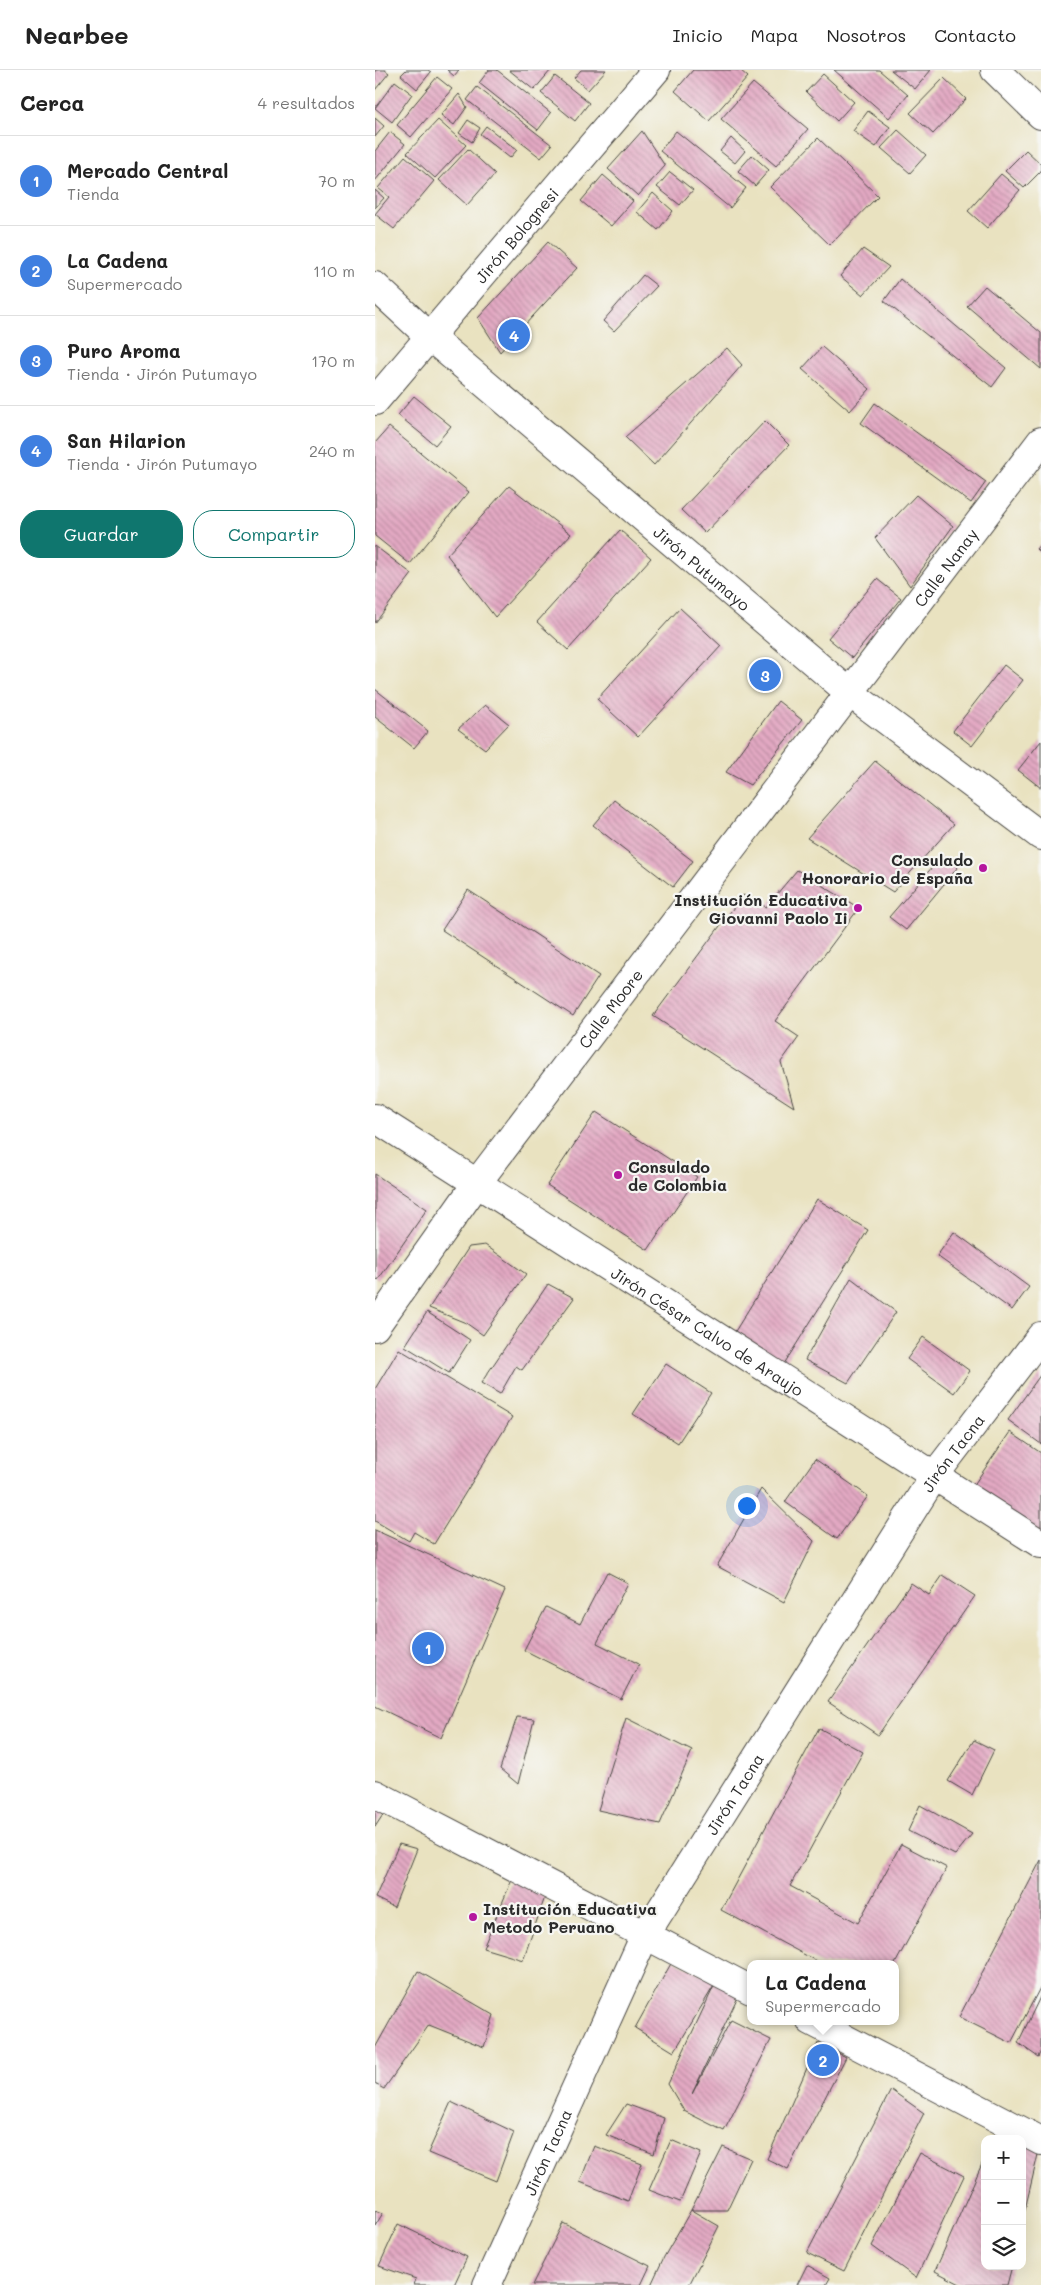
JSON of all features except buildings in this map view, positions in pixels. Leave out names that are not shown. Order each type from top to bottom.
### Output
[{"type":"street","name":"Jirón Bolognesi","points":[[375,401],[657,70]]},
{"type":"street","points":[[995,70],[1041,115]]},
{"type":"street","name":"Jirón Putumayo","points":[[375,286],[431,337],[850,693],[1041,836]]},
{"type":"street","name":"Calle Nanay","points":[[850,693],[1041,441]]},
{"type":"street","name":"Calle Moore","points":[[375,1327],[477,1184],[850,693]]},
{"type":"street","name":"Jirón César Calvo de Araujo","points":[[375,1118],[1041,1544]]},
{"type":"street","name":"Jirón Tacna","points":[[487,2285],[645,1935],[934,1476],[1041,1336]]},
{"type":"street","points":[[375,1794],[747,1988]]},
{"type":"street","points":[[819,2025],[1041,2141]]},
{"type":"place","name":"San Hilarion","points":[[514,335]]},
{"type":"place","name":"Puro Aroma","points":[[765,675]]},
{"type":"place","name":"Consulado Honorario de España","points":[[983,868]]},
{"type":"place","name":"Institución Educativa Giovanni Paolo Ii","points":[[858,908]]},
{"type":"place","name":"Consulado de Colombia","points":[[618,1175]]},
{"type":"place","name":"Mercado Central","points":[[428,1648]]},
{"type":"place","name":"Institución Educativa Metodo Peruano","points":[[473,1917]]},
{"type":"place","name":"La Cadena","points":[[823,2060]]}]
